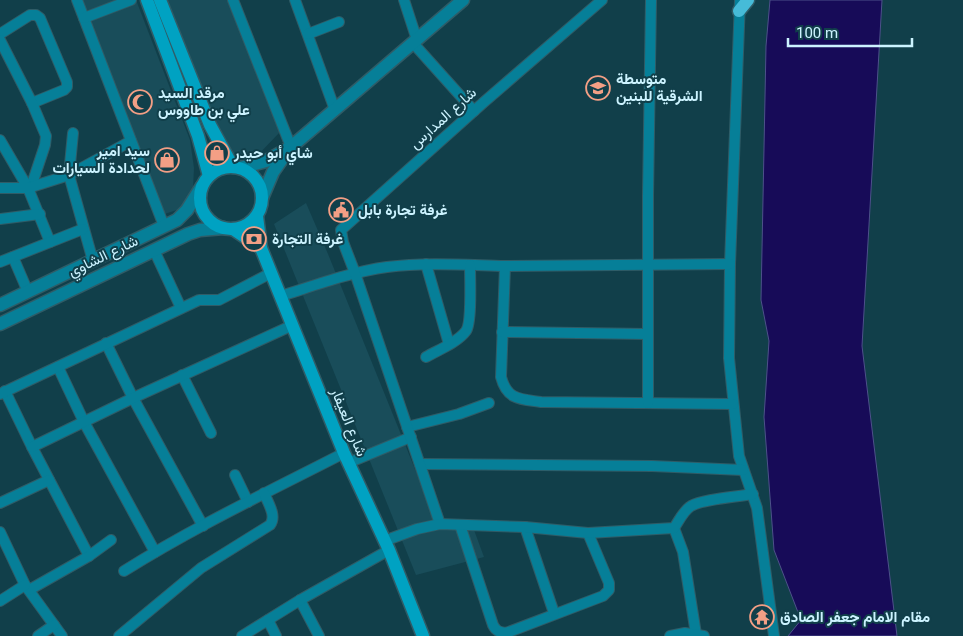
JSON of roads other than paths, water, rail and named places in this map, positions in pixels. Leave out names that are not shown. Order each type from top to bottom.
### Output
[{"type":"main road","points":[[147,0],[198,136],[205,181],[200,197],[201,207],[206,217],[214,224],[229,229],[261,248]]},
{"type":"main road","points":[[160,0],[210,125],[237,167]]},
{"type":"main road","points":[[739,5],[748,0]]},
{"type":"main road","points":[[163,43],[178,44]]},
{"type":"main road","points":[[168,56],[178,44]]},
{"type":"main road","points":[[205,181],[216,170],[224,167],[237,167],[249,172],[261,188],[261,207],[257,216],[242,227],[229,229]]},
{"type":"main road","name":"شارع العيفار","points":[[257,216],[261,248],[346,458],[386,545],[423,636]]},
{"type":"street","points":[[77,0],[164,226]]},
{"type":"street","points":[[84,18],[131,0]]},
{"type":"street","points":[[233,0],[291,148]]},
{"type":"street","points":[[296,0],[335,110]]},
{"type":"street","points":[[404,0],[415,41],[474,111]]},
{"type":"street","points":[[262,198],[272,172],[291,148],[463,0]]},
{"type":"street","name":"شارع المدارس","points":[[355,273],[343,242],[341,230],[602,0]]},
{"type":"street","points":[[648,403],[651,0]]},
{"type":"street","points":[[739,5],[728,333],[739,456],[753,494],[759,523],[774,636]]},
{"type":"street","points":[[0,34],[30,15],[36,15],[40,18],[67,87],[32,104]]},
{"type":"street","points":[[308,34],[339,22]]},
{"type":"street","points":[[0,40],[46,136],[45,145],[30,188]]},
{"type":"street","points":[[73,133],[69,175],[92,261]]},
{"type":"street","points":[[0,140],[30,188],[50,242]]},
{"type":"street","points":[[0,188],[30,188],[69,175],[131,141]]},
{"type":"street","points":[[237,167],[266,161],[291,148]]},
{"type":"street","name":"شارع الشاوي","points":[[0,305],[177,220],[187,210],[205,181]]},
{"type":"street","points":[[0,219],[40,214]]},
{"type":"street","name":"شارع الشاوي","points":[[0,324],[200,230],[229,229]]},
{"type":"street","points":[[0,262],[83,230]]},
{"type":"street","points":[[154,250],[181,308]]},
{"type":"street","points":[[13,257],[28,292]]},
{"type":"street","points":[[281,296],[355,273],[387,267],[426,264],[505,266],[648,263],[730,264]]},
{"type":"street","points":[[426,264],[449,344]]},
{"type":"street","points":[[426,357],[460,337],[468,327],[470,264]]},
{"type":"street","points":[[505,266],[502,377],[504,387],[509,394],[518,398],[540,402],[733,404]]},
{"type":"street","points":[[88,556],[3,392],[181,308],[202,299],[219,300],[271,273]]},
{"type":"street","points":[[355,273],[440,524]]},
{"type":"street","points":[[32,447],[292,325]]},
{"type":"street","points":[[502,332],[648,334]]},
{"type":"street","points":[[106,344],[133,398],[203,526]]},
{"type":"street","points":[[58,366],[84,422],[155,552]]},
{"type":"street","points":[[182,375],[211,434]]},
{"type":"street","points":[[124,571],[155,552],[264,493],[409,432],[490,403]]},
{"type":"street","points":[[420,464],[652,466],[743,470]]},
{"type":"street","points":[[235,475],[248,502]]},
{"type":"street","points":[[0,503],[49,480]]},
{"type":"street","points":[[119,636],[200,568],[270,525],[273,521],[273,516],[264,493]]},
{"type":"street","points":[[674,528],[685,511],[692,506],[702,502],[753,494]]},
{"type":"street","points":[[242,636],[386,545],[417,528],[440,524],[460,524],[525,527],[588,533],[674,528]]},
{"type":"street","points":[[460,524],[493,625],[500,634],[603,596],[609,590],[609,583],[588,533]]},
{"type":"street","points":[[525,527],[554,613]]},
{"type":"street","points":[[670,636],[685,633],[700,635],[683,552],[674,528]]},
{"type":"street","points":[[0,532],[27,588],[62,636]]},
{"type":"street","points":[[0,601],[88,556],[111,540]]},
{"type":"street","points":[[300,600],[319,636]]},
{"type":"street","points":[[268,620],[276,636]]},
{"type":"street","points":[[38,636],[54,625]]},
{"type":"place","name":"متوسطة الشرقية للبنين","points":[[598,88]]},
{"type":"place","name":"مرقد السيد علي بن طاووس","points":[[140,102]]},
{"type":"place","name":"شاي أبو حيدر","points":[[217,153]]},
{"type":"place","name":"سيد امير لحدادة السيارات","points":[[167,160]]},
{"type":"place","name":"غرفة تجارة بابل","points":[[341,210]]},
{"type":"place","name":"غرفة التجارة","points":[[254,239]]},
{"type":"place","name":"مقام الامام جعفر الصادق","points":[[762,617]]}]
